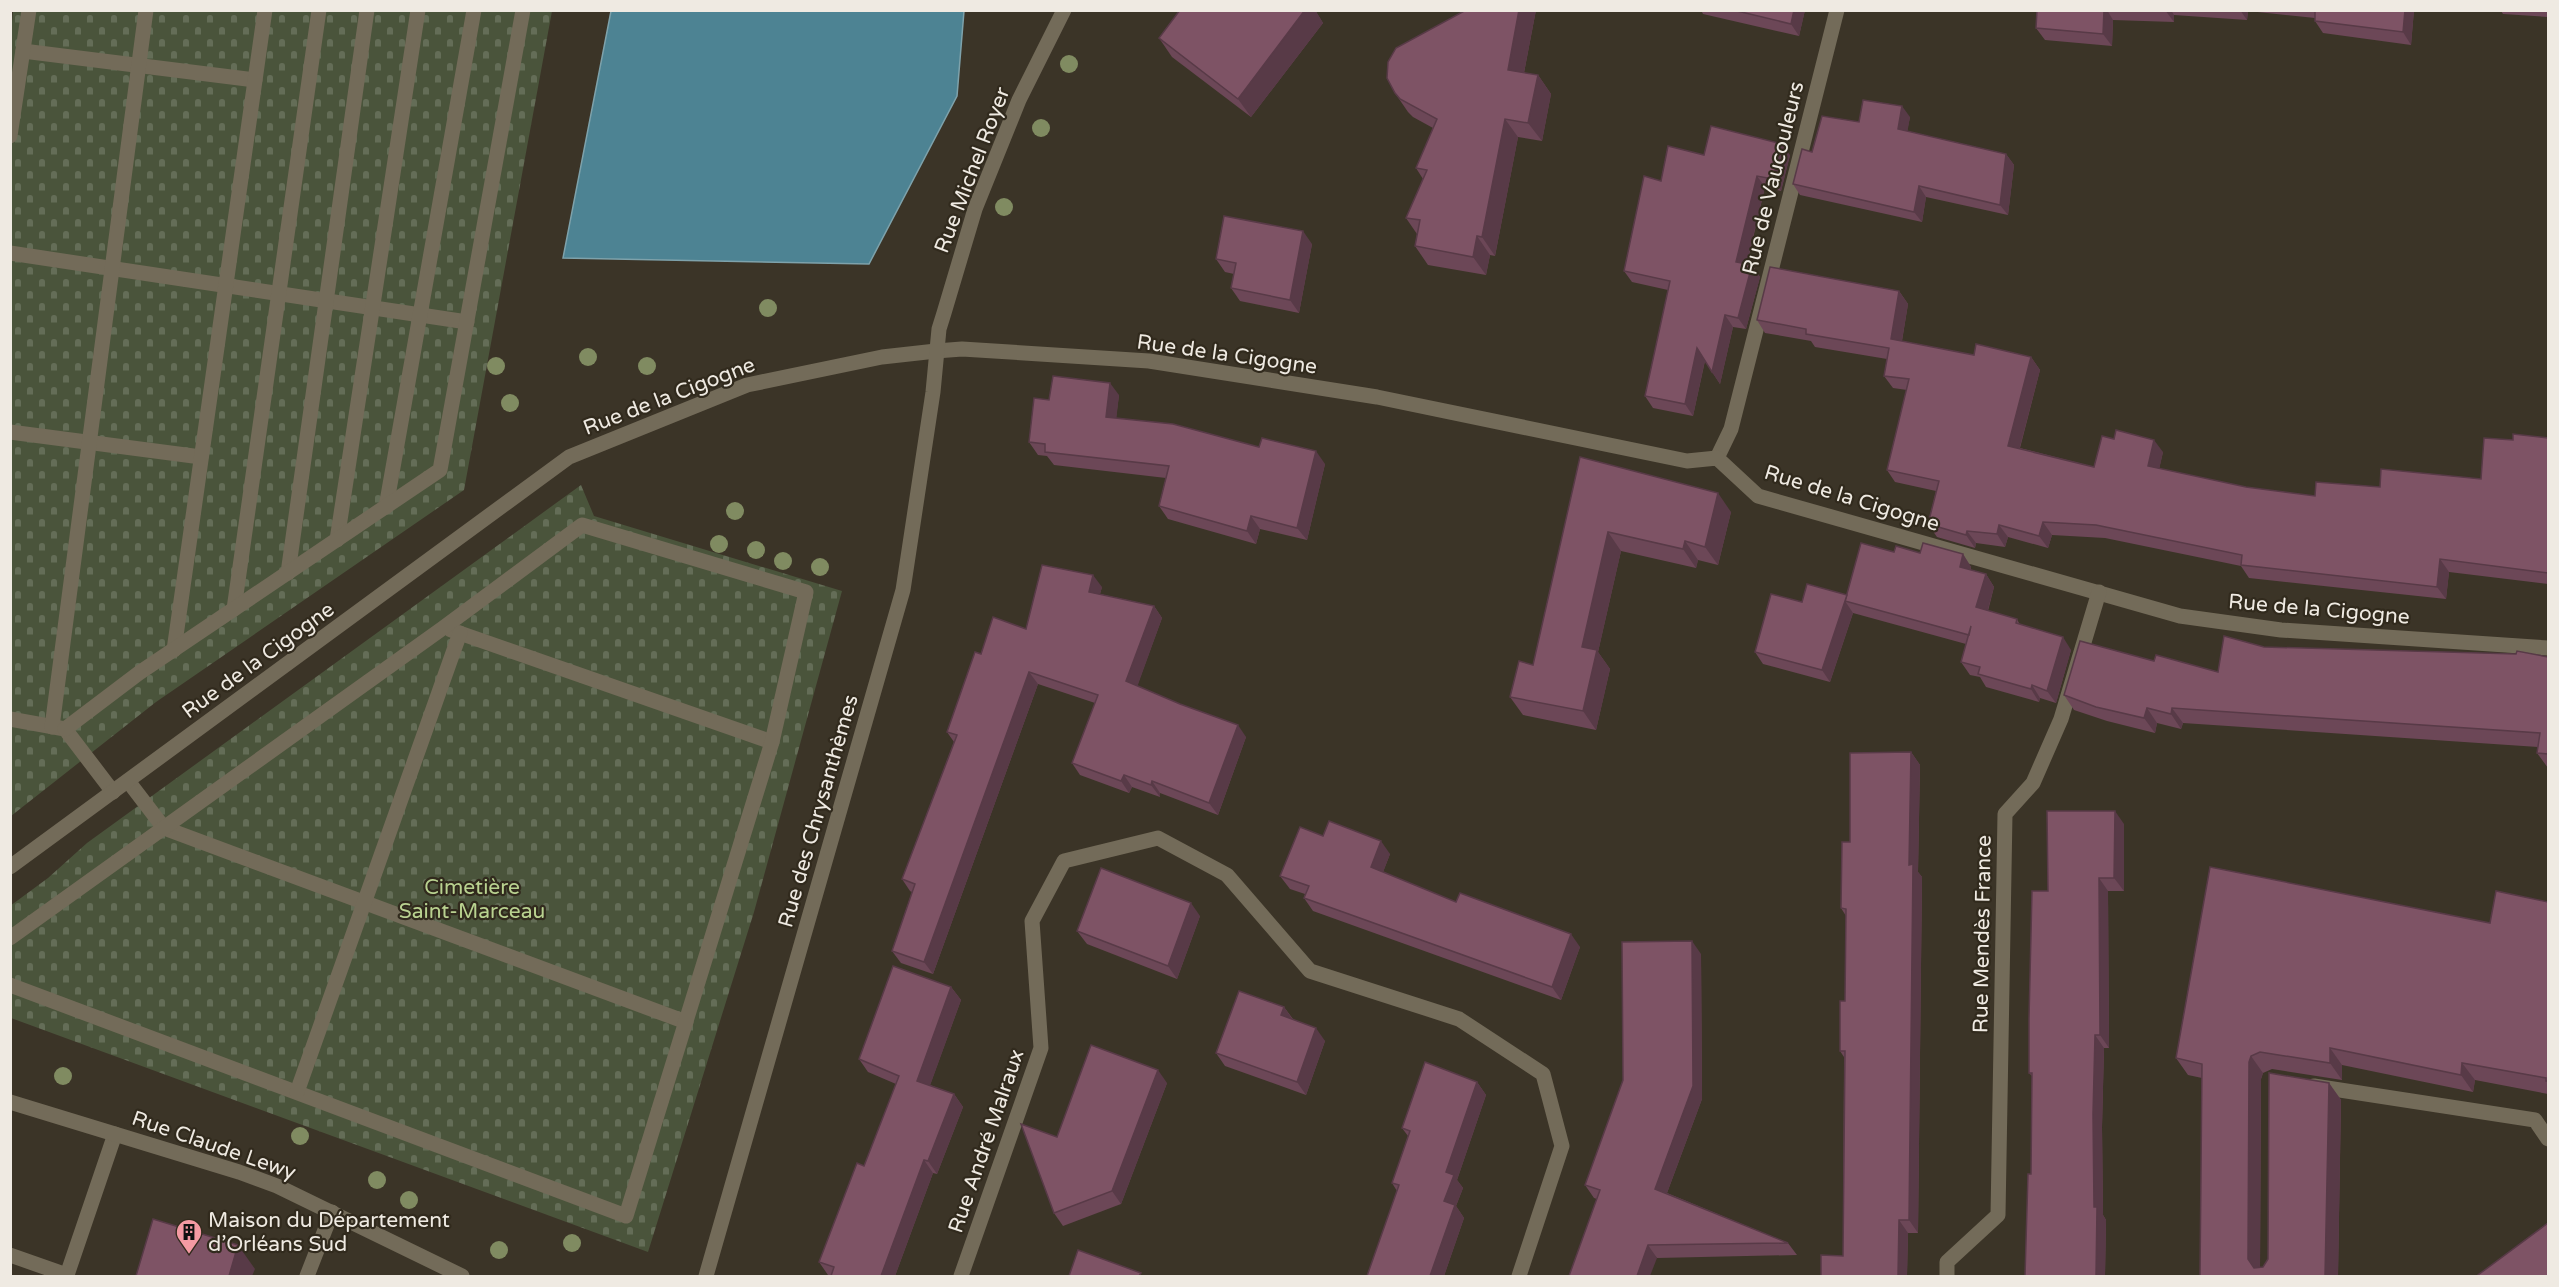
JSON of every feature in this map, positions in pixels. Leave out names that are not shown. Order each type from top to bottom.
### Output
[{"type":"street","points":[[10,136],[29,10]]},
{"type":"street","points":[[59,728],[89,442],[146,10]]},
{"type":"street","points":[[174,650],[265,10]]},
{"type":"street","points":[[234,609],[319,10]]},
{"type":"street","points":[[288,573],[367,10]]},
{"type":"street","points":[[337,540],[418,10]]},
{"type":"street","points":[[386,507],[474,10]]},
{"type":"street","points":[[59,728],[440,470],[523,10]]},
{"type":"street","name":"Rue Michel Royer","points":[[936,351],[941,321],[975,209],[1019,100],[1064,10]]},
{"type":"street","name":"Rue de Vaucouleurs","points":[[1717,458],[1731,429],[1837,10]]},
{"type":"street","points":[[23,51],[255,80]]},
{"type":"street","points":[[10,253],[467,322]]},
{"type":"street","name":"Rue de la Cigogne","points":[[10,867],[569,457],[747,385],[882,357],[936,351],[972,350],[1149,361],[1377,397],[1688,461],[1717,458],[1758,496],[2180,616],[2281,630],[2548,648]]},
{"type":"street","name":"Rue des Chrysanthèmes","points":[[706,1276],[903,590],[933,392],[936,351]]},
{"type":"street","points":[[10,432],[201,457]]},
{"type":"street","points":[[10,938],[443,628],[582,525],[806,592],[772,742],[626,1216],[10,985]]},
{"type":"street","name":"Rue Mendès France","points":[[1947,1276],[1947,1262],[1998,1215],[2005,814],[2033,783],[2061,719],[2099,592]]},
{"type":"street","points":[[443,628],[772,742]]},
{"type":"street","points":[[297,1092],[460,633]]},
{"type":"street","points":[[10,719],[59,728],[113,792]]},
{"type":"street","points":[[128,781],[164,828],[686,1022]]},
{"type":"street","name":"Rue André Malraux","points":[[961,1276],[1041,1048],[1032,921],[1064,861],[1158,838],[1227,875],[1310,971],[1459,1019],[1543,1074],[1562,1146],[1519,1276]]},
{"type":"street","points":[[2294,1083],[2535,1120],[2548,1139]]},
{"type":"street","name":"Rue Claude Lewy","points":[[10,1101],[277,1186],[462,1276]]},
{"type":"street","points":[[10,1255],[67,1275],[115,1134]]},
{"type":"street","points":[[308,1276],[332,1212]]},
{"type":"green space","points":[[13,11],[552,11],[464,490],[156,702],[11,816],[10,44]]},
{"type":"green space","name":"Cimetière Saint-Marceau","points":[[581,485],[594,516],[842,591],[754,912],[648,1252],[11,1018],[10,906],[48,878],[87,843]]},
{"type":"water","points":[[611,11],[964,11],[957,96],[869,264],[563,258]]},
{"type":"building","points":[[1180,10],[1305,10],[1238,99],[1159,38]]},
{"type":"building","points":[[1466,10],[1519,10],[1508,70],[1538,75],[1528,123],[1505,119],[1482,237],[1477,236],[1473,257],[1415,246],[1420,220],[1406,218],[1427,170],[1416,168],[1437,119],[1400,99],[1387,78],[1388,62],[1396,48]]},
{"type":"building","points":[[1733,10],[1794,10],[1791,24]]},
{"type":"building","points":[[2037,10],[2104,10],[2103,34],[2036,28]]},
{"type":"building","points":[[2315,10],[2405,10],[2403,32],[2315,21]]},
{"type":"building","points":[[1863,100],[1902,106],[1898,129],[2006,154],[2000,205],[1919,186],[1914,212],[1793,184],[1802,149],[1812,152],[1822,116],[1859,122]]},
{"type":"building","points":[[1711,126],[1782,144],[1773,179],[1757,176],[1736,262],[1752,265],[1738,318],[1725,315],[1712,372],[1697,348],[1685,404],[1645,396],[1670,281],[1624,271],[1644,176],[1661,181],[1668,146],[1704,155]]},
{"type":"building","points":[[1224,216],[1303,231],[1290,300],[1231,288],[1236,263],[1216,259]]},
{"type":"building","points":[[1770,267],[1899,291],[1891,339],[1974,355],[1976,344],[2031,357],[2008,446],[2094,467],[2102,436],[2114,439],[2116,430],[2154,440],[2148,466],[2246,487],[2315,496],[2316,482],[2380,487],[2381,469],[2481,479],[2484,438],[2513,440],[2513,434],[2548,438],[2548,573],[2440,559],[2437,587],[2241,565],[2242,555],[2096,525],[2043,522],[2039,536],[1999,525],[1997,534],[1967,531],[1966,535],[1928,524],[1939,481],[1887,470],[1909,379],[1884,376],[1889,348],[1806,334],[1806,329],[1757,320]]},
{"type":"building","points":[[1053,376],[1110,383],[1106,417],[1173,424],[1259,447],[1262,438],[1316,451],[1297,528],[1251,516],[1247,531],[1159,506],[1169,466],[1045,452],[1045,444],[1029,442],[1034,398],[1049,400]]},
{"type":"building","points":[[1580,457],[1718,493],[1705,547],[1685,541],[1683,549],[1608,532],[1582,647],[1597,650],[1583,711],[1510,697],[1519,661],[1533,665]]},
{"type":"building","points":[[1861,543],[1894,552],[1896,546],[1920,553],[1923,543],[1963,554],[1960,567],[1986,574],[1976,607],[2017,619],[2016,623],[2063,637],[2047,691],[2032,685],[2031,689],[1978,674],[1980,667],[1961,662],[1969,635],[1845,601]]},
{"type":"building","points":[[1042,565],[1093,575],[1089,592],[1154,606],[1126,681],[1238,725],[1209,803],[1152,781],[1151,785],[1124,775],[1121,781],[1072,763],[1098,695],[1029,672],[924,962],[892,951],[915,884],[902,879],[957,735],[947,732],[975,652],[981,654],[993,617],[1026,629]]},
{"type":"building","points":[[1807,584],[1847,595],[1822,670],[1755,652],[1771,594],[1802,602]]},
{"type":"building","points":[[2224,636],[2264,647],[2516,654],[2517,651],[2548,657],[2548,754],[2537,753],[2540,733],[2172,708],[2171,714],[2147,708],[2144,718],[2096,707],[2064,695],[2080,641],[2154,661],[2156,655],[2218,672]]},
{"type":"building","points":[[1911,752],[1909,865],[1913,864],[1909,1220],[1899,1220],[1898,1276],[1821,1276],[1821,1255],[1843,1256],[1845,1051],[1840,1051],[1840,1001],[1845,1001],[1846,909],[1841,908],[1842,842],[1850,842],[1850,753]]},
{"type":"building","points":[[2047,811],[2115,811],[2114,878],[2099,878],[2100,1035],[2095,1035],[2093,1114],[2094,1207],[2097,1207],[2096,1276],[2025,1276],[2028,1174],[2031,1174],[2032,1073],[2029,1073],[2029,1019],[2032,891],[2048,891]]},
{"type":"building","points":[[1329,821],[1381,841],[1371,867],[1456,902],[1460,893],[1571,934],[1552,987],[1304,898],[1309,886],[1280,876],[1300,827],[1323,836]]},
{"type":"building","points":[[2210,867],[2490,923],[2496,891],[2548,902],[2548,1081],[2546,1078],[2462,1063],[2461,1075],[2330,1048],[2330,1063],[2260,1052],[2251,1056],[2249,1062],[2248,1259],[2254,1268],[2263,1267],[2268,1259],[2269,1073],[2329,1083],[2325,1276],[2200,1276],[2202,1064],[2176,1058]]},
{"type":"building","points":[[1101,868],[1191,903],[1168,966],[1077,931]]},
{"type":"building","points":[[1692,941],[1693,1086],[1655,1189],[1788,1243],[1648,1245],[1637,1276],[1569,1276],[1600,1190],[1585,1185],[1623,1080],[1622,942]]},
{"type":"building","points":[[893,966],[951,987],[917,1081],[954,1094],[928,1161],[924,1160],[881,1276],[831,1276],[834,1267],[819,1262],[857,1163],[864,1166],[899,1076],[859,1059]]},
{"type":"building","points":[[1239,991],[1284,1007],[1281,1015],[1316,1028],[1297,1082],[1216,1053]]},
{"type":"building","points":[[1091,1045],[1158,1070],[1112,1191],[1054,1213],[1021,1124],[1057,1137]]},
{"type":"building","points":[[1425,1062],[1477,1082],[1446,1172],[1454,1175],[1444,1201],[1455,1205],[1430,1276],[1367,1276],[1399,1185],[1392,1183],[1410,1131],[1402,1128]]},
{"type":"building","points":[[153,1219],[238,1245],[229,1276],[136,1276]]},
{"type":"building","points":[[2548,1223],[2548,1276],[2478,1276],[2478,1275]]},
{"type":"building","points":[[1078,1250],[1141,1273],[1139,1276],[1069,1276]]},
{"type":"place","name":"Maison du Département d’Orléans Sud","points":[[189,1255]]}]
